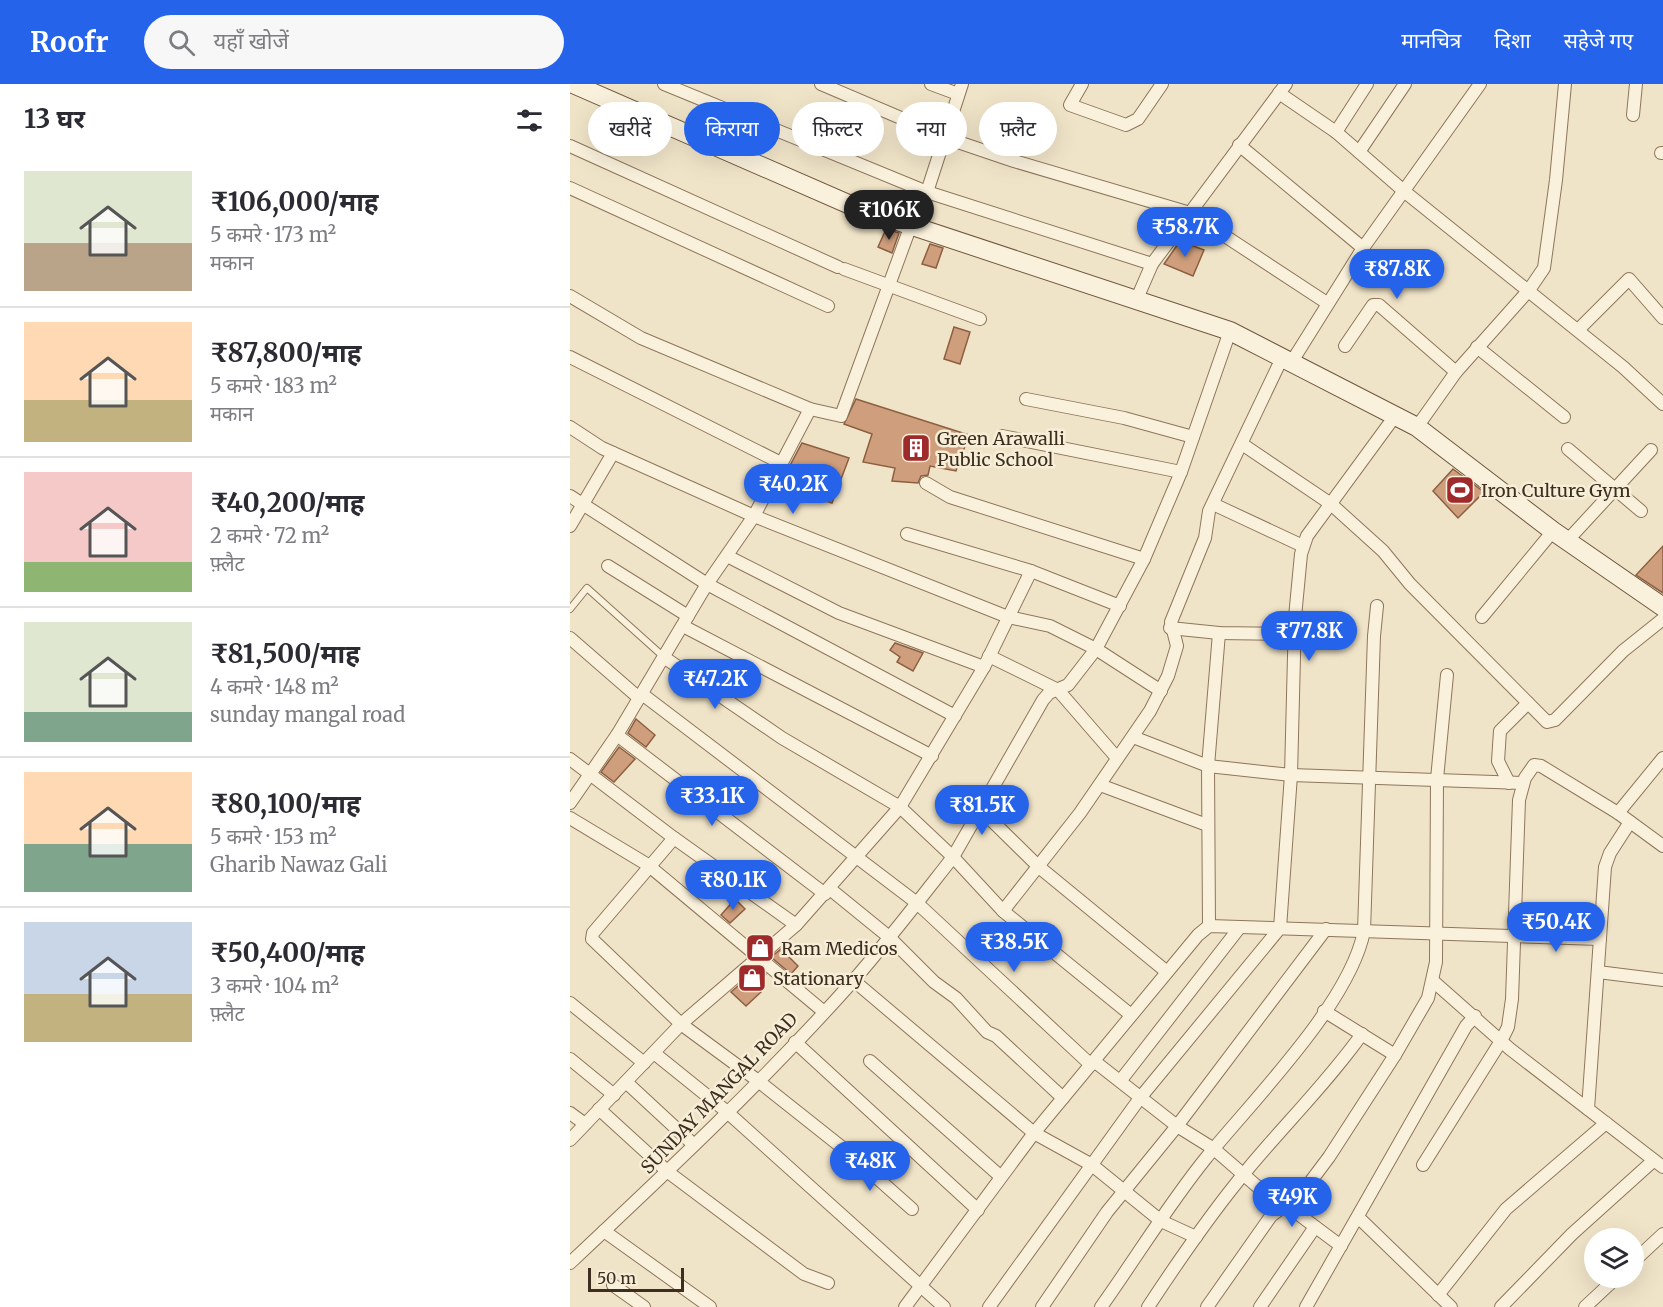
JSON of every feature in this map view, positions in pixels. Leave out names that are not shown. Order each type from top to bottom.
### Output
[{"type":"street","points":[[573,84],[855,207],[1230,332],[1417,427],[1560,536],[1663,607]]},
{"type":"street","points":[[664,84],[927,192],[1152,264]]},
{"type":"street","points":[[931,84],[960,89]]},
{"type":"street","points":[[1082,84],[1070,105],[1126,125],[1138,119],[1162,84]]},
{"type":"street","points":[[1336,132],[1367,84]]},
{"type":"street","points":[[1359,152],[1405,84]]},
{"type":"street","points":[[1003,911],[1100,785],[1133,737],[1172,670],[1176,651],[1176,643],[1170,628],[1173,615],[1205,538],[1213,504],[1286,360],[1480,84]]},
{"type":"street","points":[[1417,427],[1456,372],[1529,290],[1544,268],[1565,84]]},
{"type":"street","points":[[1633,115],[1635,84]]},
{"type":"street","points":[[829,86],[896,115]]},
{"type":"street","points":[[1136,300],[1152,264],[1282,89],[1405,192],[1578,330],[1663,404]]},
{"type":"street","points":[[967,145],[1014,161],[1190,213],[1327,303]]},
{"type":"street","points":[[1239,145],[1363,248]]},
{"type":"street","points":[[570,146],[841,268],[980,319]]},
{"type":"street","points":[[570,296],[641,338],[810,409],[837,417],[842,414],[939,156]]},
{"type":"street","points":[[570,188],[828,306]]},
{"type":"street","points":[[1578,330],[1629,279],[1663,317]]},
{"type":"street","points":[[1345,346],[1373,305],[1379,305],[1456,372]]},
{"type":"street","name":"SUNDAY MANGAL ROAD","points":[[570,1263],[669,1172],[795,1042],[853,980],[953,857],[1044,700],[1049,693],[1068,684],[1096,649],[1120,606],[1144,559],[1181,472],[1230,332]]},
{"type":"street","points":[[1478,347],[1564,417]]},
{"type":"street","points":[[570,357],[781,463]]},
{"type":"street","points":[[1026,399],[1124,418],[1193,437]]},
{"type":"street","points":[[570,803],[617,735],[707,585],[754,516],[810,409]]},
{"type":"street","points":[[990,1307],[1140,1098],[1280,928],[1291,775],[1295,634],[1302,546],[1395,416]]},
{"type":"street","points":[[570,427],[613,453],[754,516],[1008,617],[1050,626],[1096,649],[1161,691]]},
{"type":"street","points":[[1002,436],[1181,472]]},
{"type":"street","points":[[1242,444],[1331,504],[1383,551],[1410,584],[1547,722],[1555,720],[1623,651],[1663,619]]},
{"type":"street","points":[[1568,449],[1641,511]]},
{"type":"street","points":[[1482,617],[1560,536],[1616,488],[1651,450]]},
{"type":"street","points":[[570,526],[613,453]]},
{"type":"street","points":[[926,483],[950,497],[1144,559]]},
{"type":"street","points":[[570,496],[707,585],[955,716]]},
{"type":"street","points":[[1213,504],[1302,546]]},
{"type":"street","points":[[907,534],[1031,572],[1120,606]]},
{"type":"street","points":[[726,556],[839,613],[986,662],[1058,690],[1117,758]]},
{"type":"street","points":[[608,566],[685,621],[932,756]]},
{"type":"street","points":[[570,1140],[681,1024],[760,959],[796,925],[900,807],[986,662],[1031,572]]},
{"type":"street","points":[[1101,1307],[1214,1149],[1292,1055],[1324,1011],[1357,957],[1364,931],[1368,778],[1377,606]]},
{"type":"street","points":[[1170,628],[1219,633],[1295,634]]},
{"type":"street","points":[[905,1307],[1034,1133],[1167,972],[1209,926],[1208,766],[1219,633]]},
{"type":"street","points":[[570,638],[640,696],[917,903],[1092,1063],[1121,1080],[1140,1098],[1177,1126],[1214,1149],[1284,1206],[1341,1246]]},
{"type":"street","points":[[665,658],[782,738],[900,807],[953,857],[1003,911],[1131,1016]]},
{"type":"street","points":[[1207,1307],[1267,1222],[1302,1193],[1329,1157],[1395,1055],[1428,998],[1436,962],[1437,778],[1447,675]]},
{"type":"street","points":[[1509,783],[1498,761],[1500,731],[1528,703]]},
{"type":"street","points":[[617,735],[889,937],[934,982],[956,998],[987,1032],[996,1036],[1063,1098]]},
{"type":"street","points":[[1133,737],[1208,766],[1291,775],[1437,778],[1523,783]]},
{"type":"street","points":[[1618,813],[1663,758]]},
{"type":"street","points":[[570,759],[674,838],[796,925]]},
{"type":"street","points":[[1424,1165],[1501,1041],[1509,1021],[1519,800],[1529,770],[1534,765],[1539,765],[1618,813],[1663,846]]},
{"type":"street","points":[[1100,785],[1207,825]]},
{"type":"street","points":[[980,809],[1039,867],[1167,972]]},
{"type":"street","points":[[570,818],[648,866],[823,1011]]},
{"type":"street","points":[[1588,1109],[1606,860],[1630,822]]},
{"type":"street","points":[[674,838],[648,866],[592,937],[681,1024],[757,1080],[849,1153],[912,1209]]},
{"type":"street","points":[[1209,926],[1436,932],[1514,938],[1600,939]]},
{"type":"street","points":[[1121,1080],[1240,927]]},
{"type":"street","points":[[1042,1307],[1125,1190],[1177,1126],[1326,929]]},
{"type":"street","points":[[1598,972],[1663,980]]},
{"type":"street","points":[[853,980],[1034,1133],[1092,1165],[1161,1221],[1196,1237]]},
{"type":"street","points":[[1433,981],[1501,1041],[1658,1164],[1572,1234],[1501,1307]]},
{"type":"street","points":[[570,1003],[644,1063]]},
{"type":"street","points":[[1324,1011],[1395,1055]]},
{"type":"street","points":[[1306,1307],[1466,1026],[1475,1016]]},
{"type":"street","points":[[1148,1307],[1196,1237],[1244,1174],[1326,1083],[1362,1034]]},
{"type":"street","points":[[795,1042],[978,1210]]},
{"type":"street","points":[[654,1053],[726,1111],[944,1307]]},
{"type":"street","points":[[570,1059],[614,1095]]},
{"type":"street","points":[[870,1061],[1000,1176]]},
{"type":"street","points":[[626,1082],[694,1145]]},
{"type":"street","points":[[599,1109],[669,1172],[804,1274],[828,1283]]},
{"type":"street","points":[[570,1113],[585,1124]]},
{"type":"street","points":[[1438,1295],[1506,1209],[1606,1123]]},
{"type":"street","points":[[1358,1217],[1451,1307]]},
{"type":"street","points":[[1260,1307],[1315,1227]]},
{"type":"street","points":[[604,1231],[706,1306]]},
{"type":"street","points":[[1644,1252],[1663,1234]]},
{"type":"street","points":[[613,1285],[644,1307]]},
{"type":"street","points":[[1585,1307],[1605,1288]]},
{"type":"lane","points":[[570,609],[587,588],[665,658]]},
{"type":"building","points":[[886,229],[899,233],[892,253],[878,247]]},
{"type":"building","points":[[1180,241],[1204,250],[1193,276],[1164,264]]},
{"type":"building","points":[[930,244],[943,248],[936,268],[922,264]]},
{"type":"building","points":[[954,327],[970,332],[960,364],[944,359]]},
{"type":"building","name":"Green Arawalli Public School","points":[[856,399],[969,435],[956,471],[930,466],[928,475],[921,476],[918,483],[892,481],[895,468],[863,462],[872,434],[844,424]]},
{"type":"building","points":[[802,443],[849,458],[832,503],[779,486]]},
{"type":"building","name":"Iron Culture Gym","points":[[1453,469],[1484,492],[1458,518],[1433,491]]},
{"type":"building","points":[[1663,546],[1663,593],[1636,575]]},
{"type":"building","points":[[895,643],[923,653],[913,671],[897,662],[900,657],[890,650]]},
{"type":"building","points":[[636,719],[655,735],[646,747],[628,733]]},
{"type":"building","points":[[619,747],[635,759],[614,782],[601,772]]},
{"type":"building","points":[[735,899],[745,909],[730,923],[721,915]]},
{"type":"building","points":[[781,949],[798,966],[791,974],[771,957]]},
{"type":"building","name":"Stationary","points":[[759,968],[766,974],[755,985],[761,992],[746,1006],[731,992]]},
{"type":"place","name":"Green Arawalli Public School","points":[[916,448]]},
{"type":"place","name":"Iron Culture Gym","points":[[1460,490]]},
{"type":"place","name":"Ram Medicos","points":[[760,948]]},
{"type":"place","name":"Stationary","points":[[752,978]]}]
